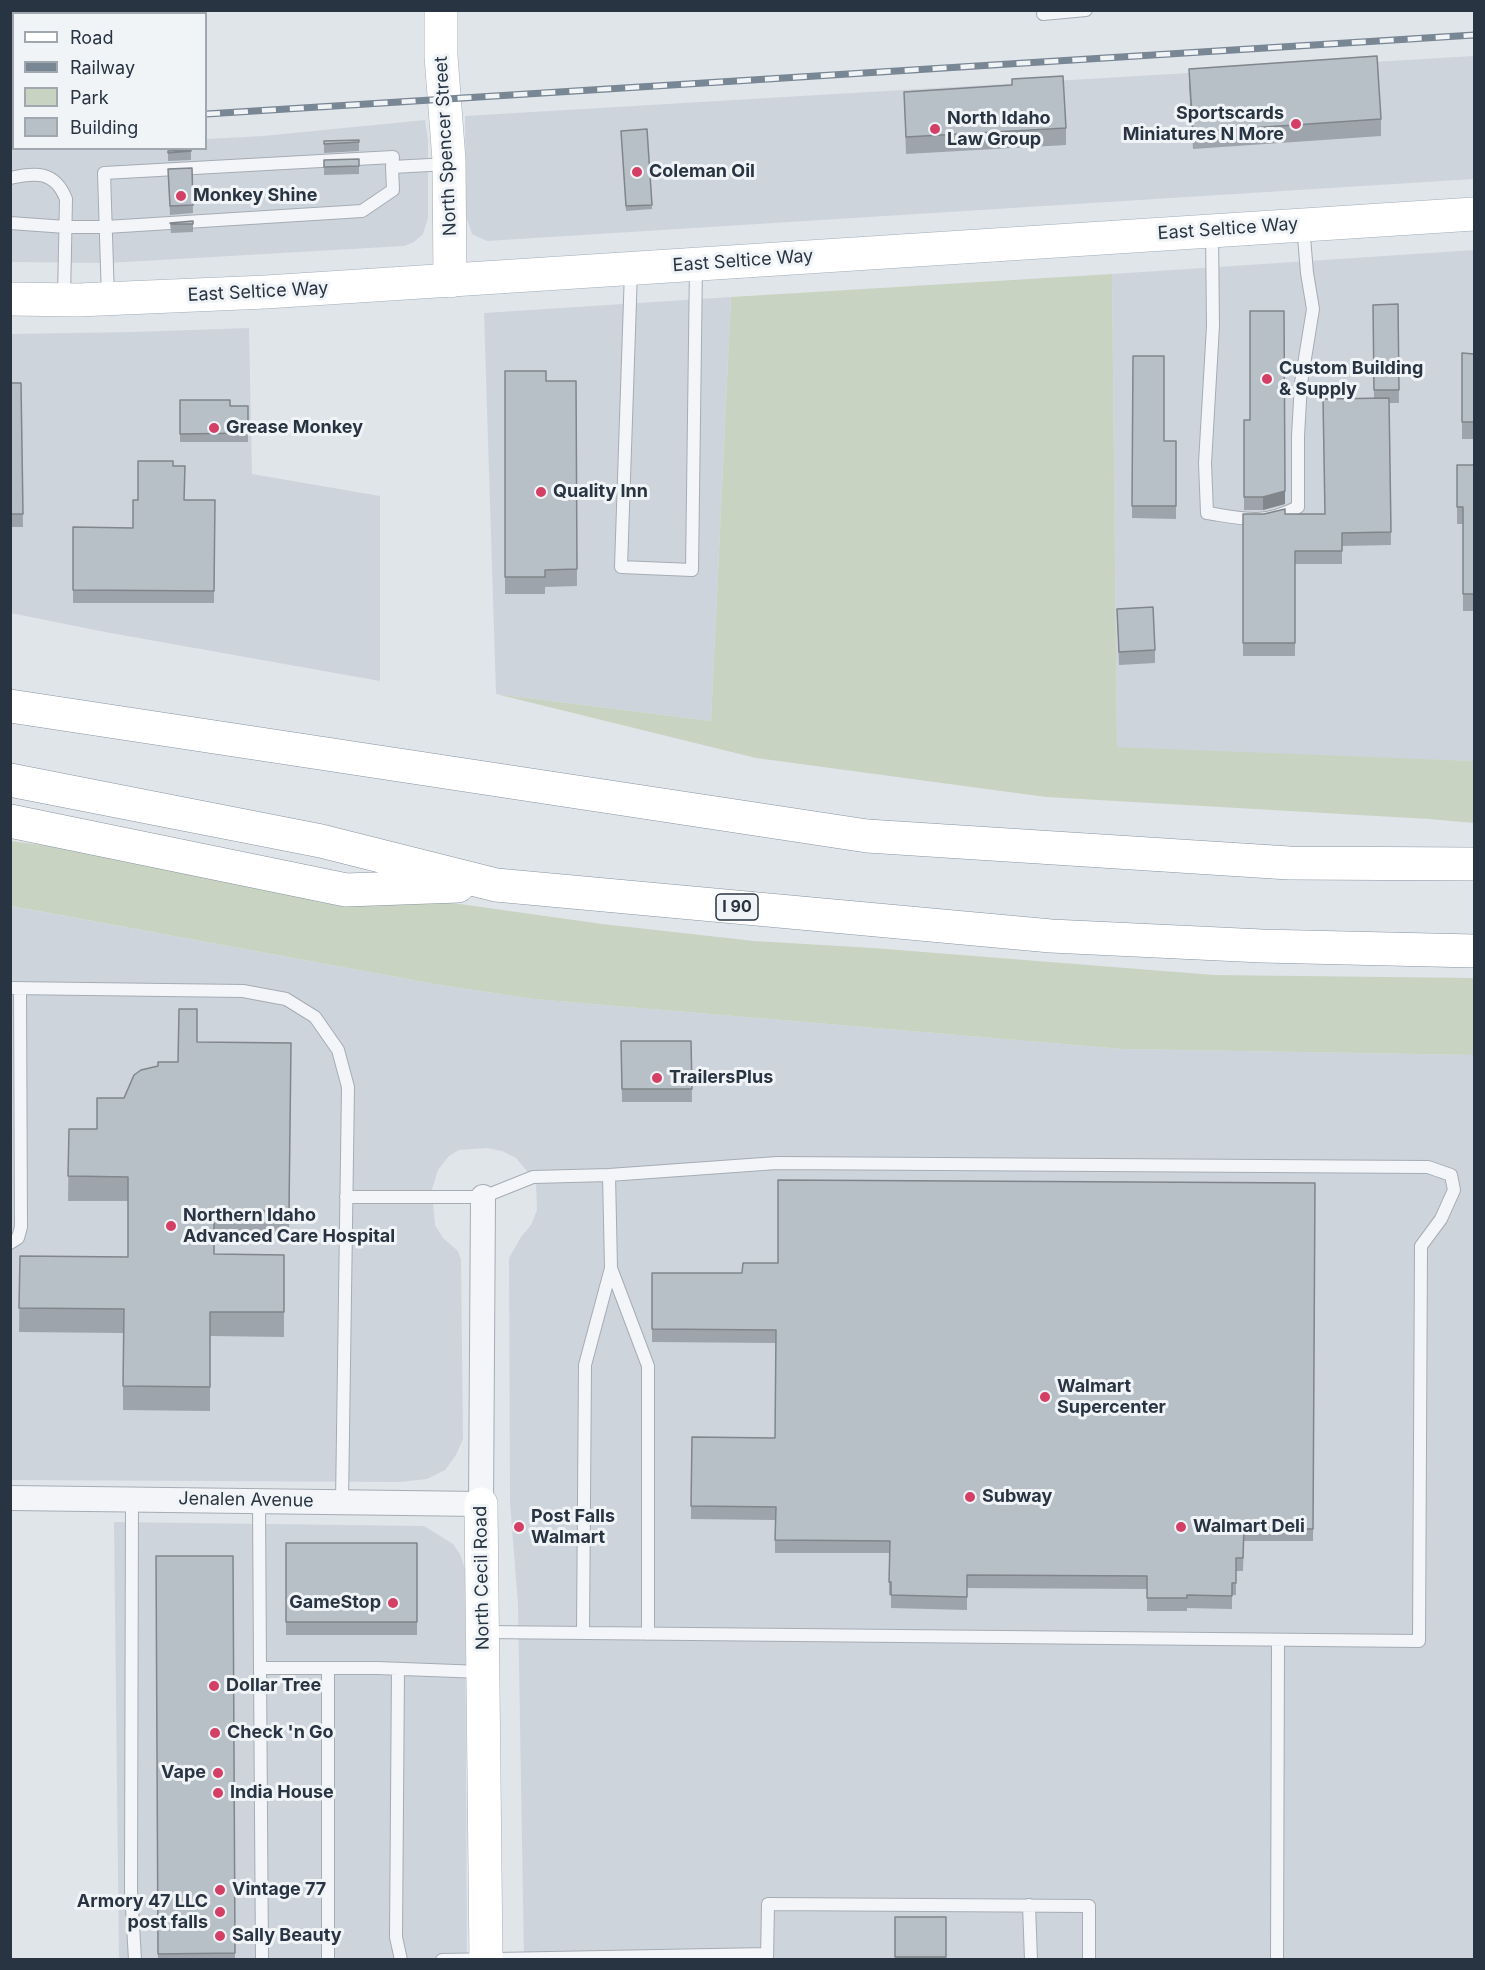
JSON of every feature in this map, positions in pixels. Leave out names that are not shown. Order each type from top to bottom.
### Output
[{"type":"main road","name":"North Spencer Street","points":[[441,10],[441,56],[449,164],[450,280]]},
{"type":"main road","name":"East Seltice Way","points":[[10,299],[108,299],[266,292],[1474,214]]},
{"type":"main road","points":[[10,706],[867,836],[1288,863],[1474,864]]},
{"type":"main road","name":"I 90","points":[[10,780],[321,841],[496,885],[1051,936],[1274,946],[1474,951]]},
{"type":"main road","points":[[10,821],[346,890],[496,885]]},
{"type":"main road","name":"North Cecil Road","points":[[481,1504],[486,1958]]},
{"type":"street","name":"North Cecil Road","points":[[481,1504],[483,1197]]},
{"type":"street","name":"Jenalen Avenue","points":[[10,1498],[481,1504]]},
{"type":"lane","points":[[1043,14],[1086,10]]},
{"type":"lane","points":[[10,223],[106,227],[362,212],[393,190],[393,157],[104,173],[106,227],[108,299]]},
{"type":"lane","points":[[393,167],[449,164]]},
{"type":"lane","points":[[10,178],[34,174],[49,177],[61,188],[66,199],[64,300]]},
{"type":"lane","points":[[1212,230],[1213,326],[1205,463],[1207,513],[1255,520],[1280,516],[1299,507],[1298,436],[1301,383],[1313,309],[1303,224]]},
{"type":"lane","points":[[632,268],[621,567],[692,570],[696,264]]},
{"type":"lane","points":[[10,1243],[18,1238],[21,1227],[15,988],[243,991],[286,999],[315,1017],[338,1050],[348,1087],[342,1502]]},
{"type":"lane","points":[[346,1197],[483,1197],[533,1177],[609,1175],[777,1163],[1428,1167],[1451,1175],[1454,1190],[1441,1219],[1421,1246],[1419,1641],[483,1632]]},
{"type":"lane","points":[[583,1633],[585,1365],[611,1268],[609,1175]]},
{"type":"lane","points":[[611,1268],[648,1366],[648,1634]]},
{"type":"lane","points":[[132,1498],[131,1890],[135,1959]]},
{"type":"lane","points":[[259,1501],[262,1959]]},
{"type":"lane","points":[[1277,1959],[1278,1640]]},
{"type":"lane","points":[[261,1668],[483,1672]]},
{"type":"lane","points":[[328,1668],[328,1959]]},
{"type":"lane","points":[[398,1669],[396,1937],[401,1959]]},
{"type":"lane","points":[[442,1959],[767,1957],[768,1904],[1089,1905],[1089,1959]]},
{"type":"lane","points":[[1029,1905],[1031,1959]]},
{"type":"shaded area","points":[[1474,56],[1474,179],[487,241],[472,234],[466,216],[465,116]]},
{"type":"shaded area","points":[[425,120],[428,140],[428,218],[423,234],[414,242],[404,246],[108,263],[11,262],[10,143],[12,143],[12,150],[207,150],[207,139],[263,136]]},
{"type":"shaded area","points":[[1474,250],[1474,761],[1117,751],[1112,274]]},
{"type":"shaded area","points":[[731,297],[711,721],[496,694],[484,313]]},
{"type":"shaded area","points":[[249,328],[252,474],[380,496],[380,681],[11,613],[11,334]]},
{"type":"shaded area","points":[[10,906],[440,985],[534,999],[1123,1049],[1474,1055],[1474,1959],[524,1959],[518,1605],[510,1502],[509,1258],[531,1225],[537,1210],[536,1182],[516,1158],[502,1151],[487,1148],[459,1150],[449,1156],[438,1170],[432,1189],[435,1225],[443,1238],[458,1251],[461,1260],[463,1439],[456,1455],[445,1470],[427,1479],[400,1482],[11,1480]]},
{"type":"shaded area","points":[[114,1522],[424,1526],[453,1544],[460,1554],[465,1569],[467,1959],[119,1959]]},
{"type":"green space","points":[[1112,274],[1117,747],[1474,761],[1474,823],[1046,797],[756,758],[496,694],[711,721],[731,297]]},
{"type":"green space","points":[[11,841],[268,881],[754,941],[1214,975],[1474,978],[1474,1055],[1123,1049],[534,999],[440,985],[11,906]]},
{"type":"building","points":[[1377,56],[1381,119],[1193,132],[1189,69]]},
{"type":"building","points":[[1063,76],[1066,128],[906,137],[904,92],[1012,85],[1012,79]]},
{"type":"building","name":"Coleman Oil","points":[[647,129],[652,205],[626,206],[621,131]]},
{"type":"building","points":[[359,140],[359,142],[324,144],[324,141]]},
{"type":"building","points":[[168,151],[191,151],[168,153]]},
{"type":"building","points":[[359,159],[359,166],[324,167],[324,160]]},
{"type":"building","points":[[192,168],[193,205],[170,206],[168,169]]},
{"type":"building","points":[[193,221],[193,224],[170,223]]},
{"type":"building","points":[[1398,304],[1399,390],[1374,390],[1373,305]]},
{"type":"building","name":"Custom Building & Supply","points":[[1250,311],[1284,311],[1285,491],[1263,497],[1244,497],[1244,420],[1250,420]]},
{"type":"building","points":[[1462,353],[1474,354],[1474,422],[1462,422]]},
{"type":"building","points":[[1133,356],[1164,356],[1164,441],[1176,441],[1176,506],[1132,506]]},
{"type":"building","name":"Quality Inn","points":[[505,371],[546,371],[546,381],[576,381],[577,569],[545,570],[545,577],[505,577]]},
{"type":"building","points":[[10,383],[21,383],[23,514],[10,514]]},
{"type":"building","points":[[1389,398],[1391,532],[1342,533],[1342,551],[1295,551],[1295,643],[1243,643],[1243,514],[1264,514],[1285,509],[1285,514],[1325,514],[1323,399]]},
{"type":"building","name":"Grease Monkey","points":[[180,400],[230,400],[230,406],[248,406],[248,433],[180,434]]},
{"type":"building","points":[[138,461],[173,461],[173,466],[185,466],[184,500],[215,500],[214,591],[73,590],[73,527],[133,528],[133,500],[138,500]]},
{"type":"building","points":[[1457,465],[1474,465],[1474,594],[1463,594],[1463,507],[1457,507]]},
{"type":"building","points":[[1153,607],[1155,650],[1119,652],[1117,609]]},
{"type":"building","name":"Northern Idaho Advanced Care Hospital","points":[[179,1009],[197,1009],[197,1042],[291,1043],[289,1211],[214,1210],[214,1254],[284,1255],[284,1312],[210,1312],[210,1387],[123,1386],[124,1309],[19,1308],[20,1256],[128,1257],[128,1177],[68,1176],[69,1129],[97,1129],[97,1098],[124,1098],[134,1075],[141,1070],[158,1066],[158,1062],[178,1062]]},
{"type":"building","name":"TrailersPlus","points":[[621,1041],[691,1041],[692,1089],[622,1089]]},
{"type":"building","name":"Walmart Supercenter","points":[[778,1180],[1315,1183],[1313,1529],[1244,1528],[1243,1558],[1236,1558],[1236,1583],[1232,1583],[1232,1596],[1187,1595],[1187,1598],[1147,1598],[1147,1576],[967,1575],[967,1597],[891,1595],[890,1541],[775,1540],[776,1507],[691,1506],[692,1437],[775,1438],[776,1330],[652,1329],[652,1273],[742,1273],[743,1263],[778,1263]]},
{"type":"building","points":[[286,1543],[417,1543],[417,1622],[286,1622]]},
{"type":"building","points":[[156,1556],[233,1556],[235,1953],[158,1954]]},
{"type":"building","points":[[895,1917],[946,1917],[946,1957],[895,1957]]},
{"type":"railway","points":[[207,114],[1474,35]]},
{"type":"place","name":"Sportscards Miniatures N More","points":[[1296,124]]},
{"type":"place","name":"North Idaho Law Group","points":[[935,129]]},
{"type":"place","name":"Coleman Oil","points":[[637,172]]},
{"type":"place","name":"Monkey Shine","points":[[181,196]]},
{"type":"place","name":"Custom Building & Supply","points":[[1267,379]]},
{"type":"place","name":"Grease Monkey","points":[[214,428]]},
{"type":"place","name":"Quality Inn","points":[[541,492]]},
{"type":"place","name":"TrailersPlus","points":[[657,1078]]},
{"type":"place","name":"Northern Idaho Advanced Care Hospital","points":[[171,1226]]},
{"type":"place","name":"Walmart Supercenter","points":[[1045,1397]]},
{"type":"place","name":"Subway","points":[[970,1497]]},
{"type":"place","name":"Post Falls Walmart","points":[[519,1527]]},
{"type":"place","name":"Walmart Deli","points":[[1181,1527]]},
{"type":"place","name":"GameStop","points":[[393,1603]]},
{"type":"place","name":"Dollar Tree","points":[[214,1686]]},
{"type":"place","name":"Check 'n Go","points":[[215,1733]]},
{"type":"place","name":"Vape","points":[[218,1773]]},
{"type":"place","name":"India House","points":[[218,1793]]},
{"type":"place","name":"Vintage 77","points":[[220,1890]]},
{"type":"place","name":"Armory 47 LLC post falls","points":[[220,1912]]},
{"type":"place","name":"Sally Beauty","points":[[220,1936]]}]
